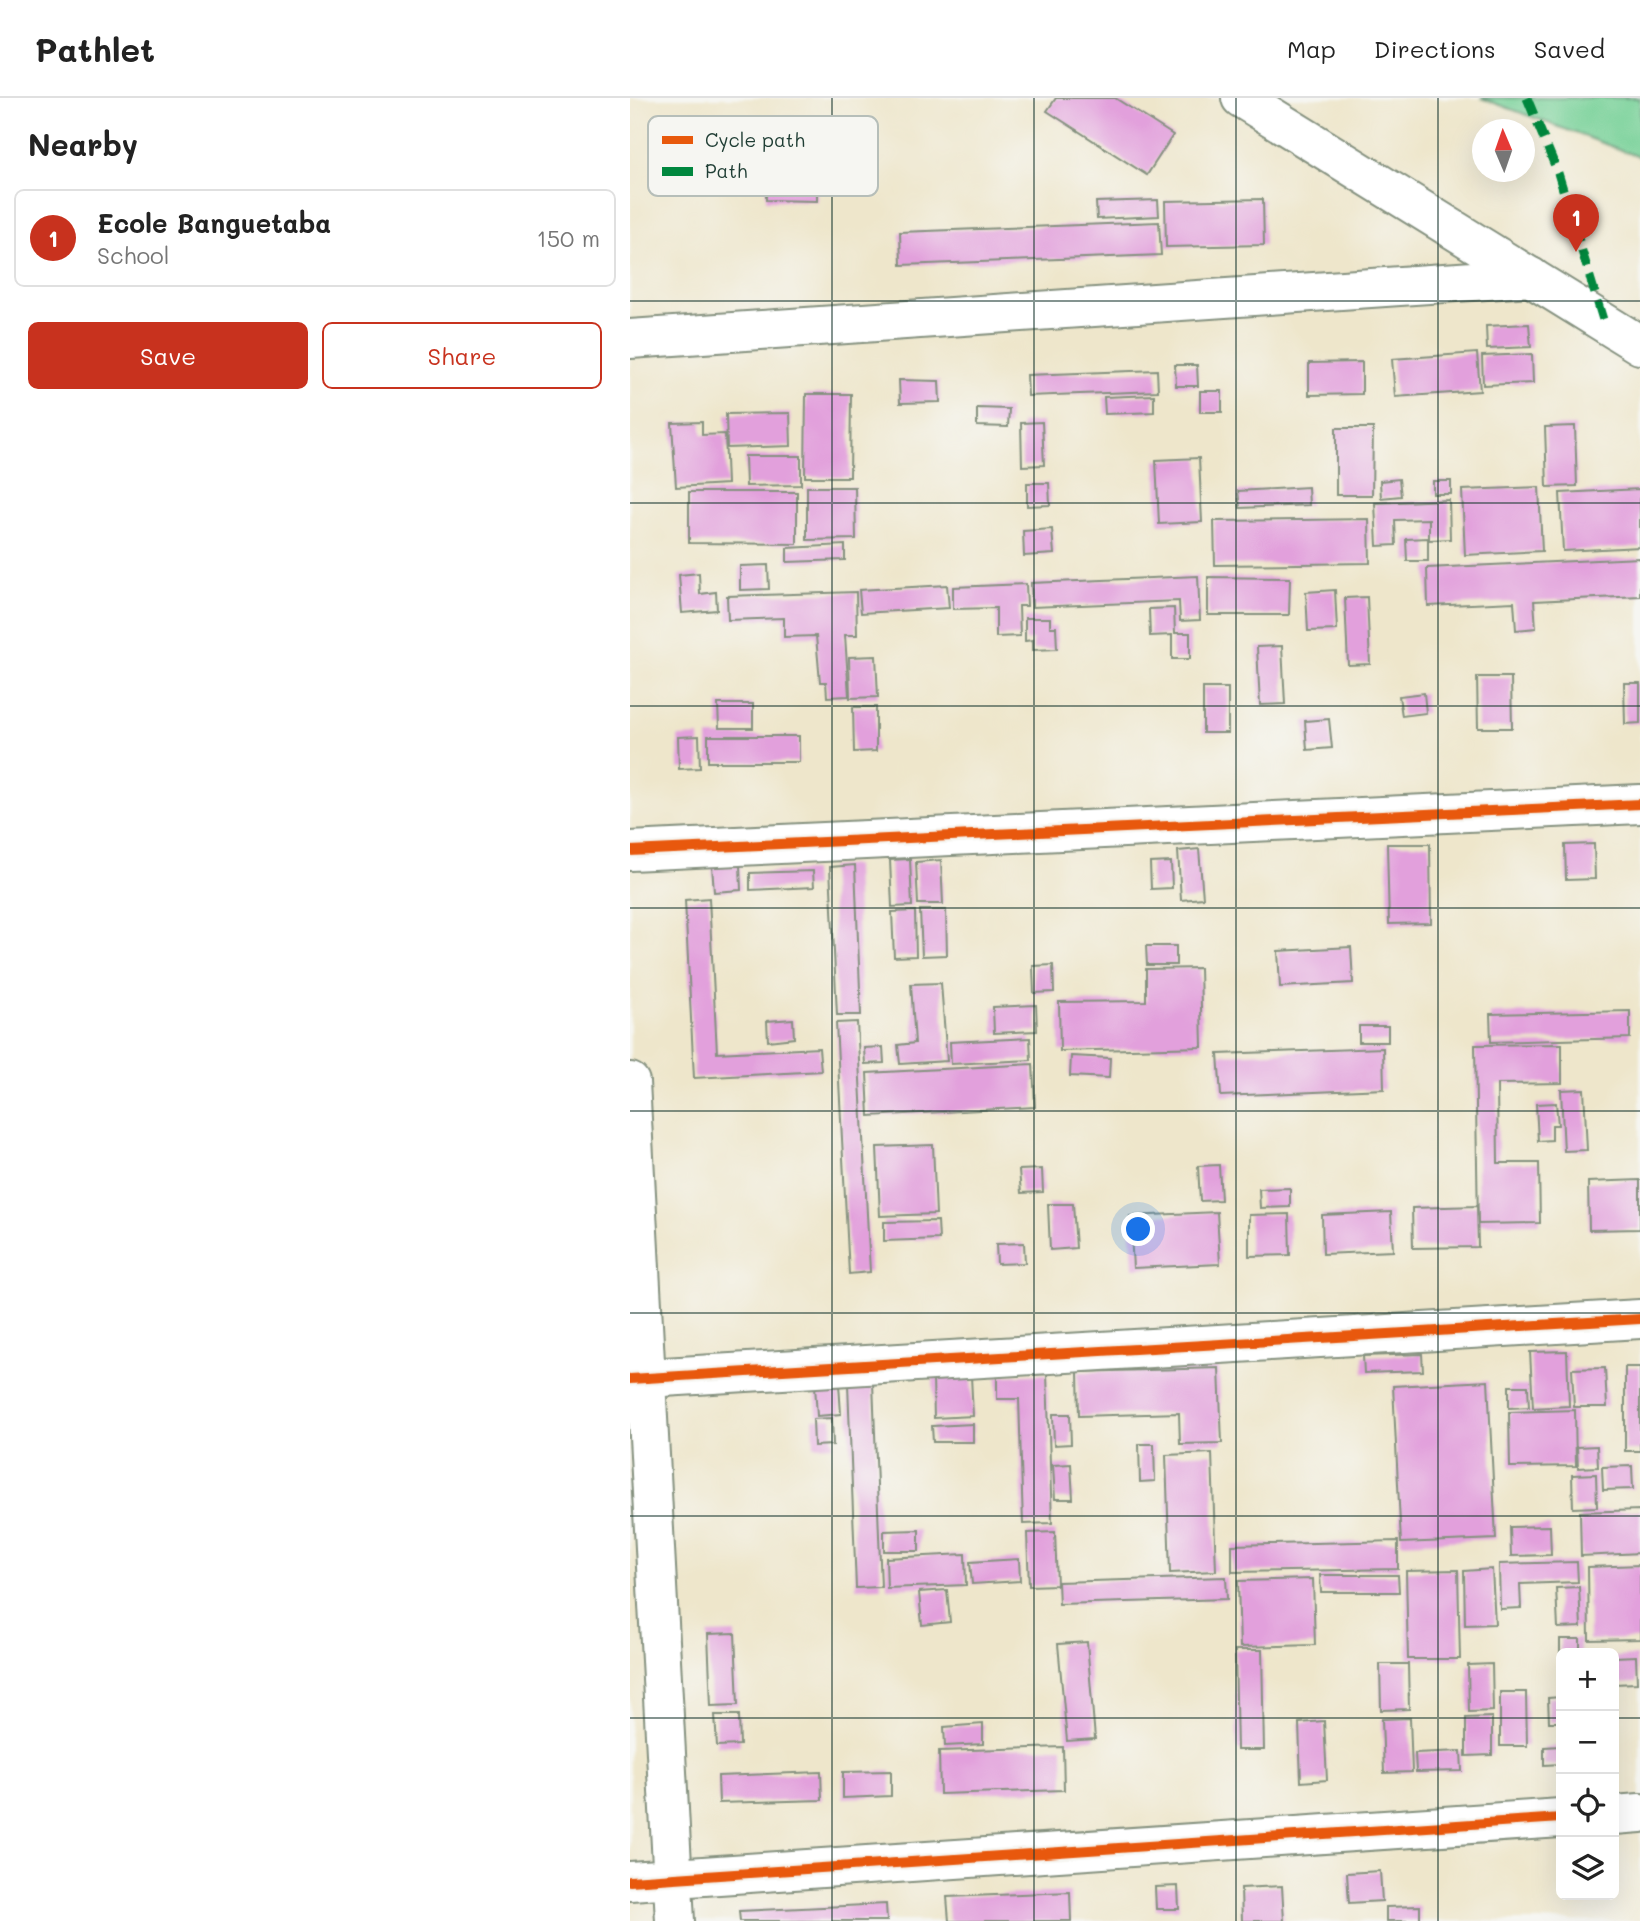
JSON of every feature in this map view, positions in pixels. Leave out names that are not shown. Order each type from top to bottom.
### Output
[{"type":"street","points":[[1241,98],[1640,345]]},
{"type":"street","points":[[630,339],[1531,277]]},
{"type":"street","points":[[630,851],[1640,804]]},
{"type":"street","points":[[630,1082],[638,1379],[675,1921]]},
{"type":"street","points":[[638,1379],[1640,1319]]},
{"type":"street","points":[[1619,1815],[1640,1813]]},
{"type":"street","points":[[630,1881],[1556,1818]]},
{"type":"green space","points":[[1481,98],[1640,98],[1640,157]]},
{"type":"building","points":[[1056,98],[1115,98],[1173,135],[1147,175],[1047,111]]},
{"type":"building","points":[[766,196],[817,196],[817,201],[766,200]]},
{"type":"building","points":[[1263,199],[1264,245],[1166,247],[1165,201]]},
{"type":"building","points":[[1158,200],[1159,216],[1097,219],[1096,202]]},
{"type":"building","points":[[1159,222],[1161,255],[901,265],[900,232]]},
{"type":"building","points":[[1529,324],[1531,347],[1487,349],[1486,326]]},
{"type":"building","points":[[1477,353],[1480,391],[1395,397],[1392,359]]},
{"type":"building","points":[[1532,354],[1533,383],[1483,385],[1482,356]]},
{"type":"building","points":[[1362,362],[1362,394],[1309,395],[1309,363]]},
{"type":"building","points":[[1175,365],[1197,365],[1198,386],[1176,386]]},
{"type":"building","points":[[1157,370],[1158,391],[1028,396],[1027,375]]},
{"type":"building","points":[[899,380],[939,381],[940,402],[900,403]]},
{"type":"building","points":[[1200,391],[1222,391],[1222,412],[1200,412]]},
{"type":"building","points":[[806,394],[851,394],[850,477],[805,477]]},
{"type":"building","points":[[1154,395],[1154,412],[1105,414],[1104,397]]},
{"type":"building","points":[[977,408],[1009,409],[1008,427],[977,426]]},
{"type":"building","points":[[790,413],[791,446],[727,448],[726,414]]},
{"type":"building","points":[[702,422],[702,435],[725,434],[727,484],[676,487],[672,423]]},
{"type":"building","points":[[1042,422],[1044,465],[1022,466],[1021,423]]},
{"type":"building","points":[[1575,426],[1577,486],[1547,487],[1545,427]]},
{"type":"building","points":[[1336,428],[1373,428],[1372,495],[1336,495]]},
{"type":"building","points":[[745,456],[801,456],[801,485],[746,486]]},
{"type":"building","points":[[1199,458],[1202,522],[1159,524],[1156,460]]},
{"type":"building","points":[[1399,479],[1401,496],[1381,498],[1380,481]]},
{"type":"building","points":[[1433,481],[1451,481],[1451,494],[1433,494]]},
{"type":"building","points":[[1027,483],[1049,483],[1050,505],[1027,506]]},
{"type":"building","points":[[807,487],[855,487],[856,539],[807,540]]},
{"type":"building","points":[[1308,487],[1309,505],[1240,508],[1238,491]]},
{"type":"building","points":[[1539,487],[1542,551],[1465,555],[1462,490]]},
{"type":"building","points":[[1640,489],[1640,547],[1563,551],[1560,493]]},
{"type":"building","points":[[689,492],[797,492],[797,544],[689,543]]},
{"type":"building","points":[[1449,500],[1450,539],[1429,540],[1429,519],[1395,520],[1396,545],[1377,546],[1375,503]]},
{"type":"building","points":[[1369,519],[1370,563],[1215,565],[1214,521]]},
{"type":"building","points":[[1052,529],[1054,554],[1024,556],[1023,531]]},
{"type":"building","points":[[1428,538],[1428,561],[1407,561],[1406,539]]},
{"type":"building","points":[[845,545],[845,560],[787,562],[787,548]]},
{"type":"building","points":[[1640,558],[1640,596],[1534,601],[1536,628],[1516,630],[1514,602],[1428,606],[1427,568]]},
{"type":"building","points":[[768,565],[769,589],[740,590],[740,566]]},
{"type":"building","points":[[699,573],[700,594],[716,592],[717,610],[682,613],[679,575]]},
{"type":"building","points":[[1198,576],[1200,620],[1180,621],[1179,601],[1032,607],[1031,583]]},
{"type":"building","points":[[1208,577],[1290,578],[1289,615],[1208,615]]},
{"type":"building","points":[[1026,584],[1027,606],[1019,606],[1020,636],[996,637],[996,608],[953,609],[953,587]]},
{"type":"building","points":[[947,585],[949,608],[861,613],[859,590]]},
{"type":"building","points":[[1335,590],[1337,630],[1308,631],[1306,592]]},
{"type":"building","points":[[856,592],[857,635],[845,635],[849,696],[827,697],[826,682],[820,682],[816,636],[784,637],[784,618],[728,620],[727,596]]},
{"type":"building","points":[[1367,597],[1370,664],[1348,665],[1345,598]]},
{"type":"building","points":[[1174,608],[1175,633],[1190,633],[1190,659],[1172,659],[1172,635],[1150,636],[1149,609]]},
{"type":"building","points":[[1025,618],[1050,618],[1050,627],[1056,627],[1057,649],[1033,650],[1033,640],[1025,641]]},
{"type":"building","points":[[1282,646],[1285,704],[1260,705],[1257,647]]},
{"type":"building","points":[[876,656],[878,697],[850,698],[849,657]]},
{"type":"building","points":[[1477,677],[1511,677],[1512,728],[1478,728]]},
{"type":"building","points":[[1624,683],[1640,683],[1640,723],[1625,724]]},
{"type":"building","points":[[1203,688],[1228,688],[1228,733],[1203,733]]},
{"type":"building","points":[[1424,693],[1426,713],[1402,716],[1399,696]]},
{"type":"building","points":[[718,704],[753,704],[753,728],[719,728]]},
{"type":"building","points":[[853,707],[876,707],[876,751],[854,752]]},
{"type":"building","points":[[1329,719],[1332,748],[1307,750],[1305,721]]},
{"type":"building","points":[[699,736],[700,768],[679,769],[678,737]]},
{"type":"building","points":[[708,736],[799,736],[799,762],[708,762]]},
{"type":"building","points":[[1387,844],[1430,844],[1431,923],[1389,924]]},
{"type":"building","points":[[1594,844],[1595,879],[1566,880],[1565,845]]},
{"type":"building","points":[[1199,849],[1203,898],[1181,900],[1178,851]]},
{"type":"building","points":[[910,859],[912,906],[892,907],[890,860]]},
{"type":"building","points":[[941,860],[943,904],[918,904],[916,862]]},
{"type":"building","points":[[1171,862],[1172,888],[1151,889],[1150,863]]},
{"type":"building","points":[[740,865],[741,890],[714,892],[712,866]]},
{"type":"building","points":[[855,865],[861,1015],[837,1015],[830,867]]},
{"type":"building","points":[[813,871],[814,887],[750,890],[750,873]]},
{"type":"building","points":[[709,898],[717,1053],[819,1048],[821,1071],[694,1078],[685,900]]},
{"type":"building","points":[[920,910],[946,910],[947,955],[922,956]]},
{"type":"building","points":[[915,911],[916,956],[894,957],[892,912]]},
{"type":"building","points":[[1146,946],[1176,946],[1176,965],[1147,965]]},
{"type":"building","points":[[1351,947],[1353,983],[1280,987],[1278,951]]},
{"type":"building","points":[[1053,965],[1054,992],[1034,993],[1033,966]]},
{"type":"building","points":[[1200,968],[1202,1047],[1060,1051],[1059,1002],[1146,1001],[1146,969]]},
{"type":"building","points":[[941,983],[947,1061],[900,1064],[898,1045],[915,1043],[911,984]]},
{"type":"building","points":[[1036,1005],[1037,1031],[994,1033],[993,1007]]},
{"type":"building","points":[[1630,1011],[1630,1038],[1491,1042],[1490,1014]]},
{"type":"building","points":[[793,1019],[794,1038],[768,1041],[767,1021]]},
{"type":"building","points":[[857,1022],[870,1272],[849,1274],[836,1023]]},
{"type":"building","points":[[1359,1026],[1388,1026],[1388,1042],[1359,1042]]},
{"type":"building","points":[[1030,1038],[1031,1060],[951,1064],[950,1042]]},
{"type":"building","points":[[1562,1044],[1562,1083],[1497,1084],[1498,1163],[1539,1163],[1540,1223],[1478,1224],[1475,1045]]},
{"type":"building","points":[[883,1047],[884,1063],[865,1064],[864,1048]]},
{"type":"building","points":[[1383,1048],[1384,1089],[1221,1096],[1218,1054]]},
{"type":"building","points":[[1071,1056],[1110,1058],[1109,1078],[1070,1076]]},
{"type":"building","points":[[1033,1064],[1035,1107],[869,1116],[867,1073]]},
{"type":"building","points":[[1584,1089],[1587,1150],[1564,1151],[1561,1090]]},
{"type":"building","points":[[1556,1103],[1558,1125],[1552,1125],[1552,1140],[1538,1141],[1536,1104]]},
{"type":"building","points":[[933,1145],[936,1214],[880,1216],[877,1147]]},
{"type":"building","points":[[1219,1165],[1221,1200],[1200,1201],[1198,1166]]},
{"type":"building","points":[[1042,1169],[1043,1192],[1021,1193],[1019,1170]]},
{"type":"building","points":[[1640,1180],[1640,1229],[1589,1230],[1588,1182]]},
{"type":"building","points":[[1290,1188],[1290,1207],[1260,1208],[1259,1189]]},
{"type":"building","points":[[1048,1204],[1073,1204],[1076,1248],[1050,1250]]},
{"type":"building","points":[[1477,1206],[1478,1247],[1413,1248],[1412,1208]]},
{"type":"building","points":[[1217,1212],[1220,1264],[1133,1268],[1130,1216]]},
{"type":"building","points":[[1391,1212],[1393,1251],[1323,1254],[1322,1215]]},
{"type":"building","points":[[1289,1214],[1290,1255],[1249,1256],[1249,1215]]},
{"type":"building","points":[[938,1221],[939,1239],[884,1241],[884,1222]]},
{"type":"building","points":[[1024,1243],[1025,1263],[997,1264],[996,1244]]},
{"type":"building","points":[[1567,1351],[1569,1406],[1533,1408],[1530,1352]]},
{"type":"building","points":[[1422,1354],[1423,1371],[1364,1373],[1363,1356]]},
{"type":"building","points":[[1625,1367],[1640,1367],[1640,1451],[1625,1451]]},
{"type":"building","points":[[1219,1368],[1222,1443],[1180,1444],[1179,1413],[1079,1416],[1078,1372]]},
{"type":"building","points":[[1605,1368],[1607,1407],[1574,1407],[1572,1369]]},
{"type":"building","points":[[1047,1374],[1052,1523],[1023,1524],[1019,1399],[997,1399],[997,1376]]},
{"type":"building","points":[[971,1376],[973,1416],[934,1418],[933,1377]]},
{"type":"building","points":[[1488,1381],[1496,1539],[1401,1543],[1393,1386]]},
{"type":"building","points":[[873,1382],[881,1587],[856,1588],[848,1384]]},
{"type":"building","points":[[839,1384],[841,1414],[817,1416],[815,1385]]},
{"type":"building","points":[[1509,1386],[1528,1386],[1529,1407],[1509,1408]]},
{"type":"building","points":[[1575,1410],[1576,1466],[1510,1467],[1509,1412]]},
{"type":"building","points":[[1053,1414],[1070,1414],[1071,1444],[1054,1445]]},
{"type":"building","points":[[832,1418],[833,1445],[814,1446],[813,1419]]},
{"type":"building","points":[[973,1424],[973,1442],[933,1442],[932,1426]]},
{"type":"building","points":[[1139,1444],[1154,1444],[1155,1481],[1140,1482]]},
{"type":"building","points":[[1597,1446],[1598,1467],[1578,1468],[1577,1447]]},
{"type":"building","points":[[1212,1453],[1216,1571],[1170,1573],[1166,1455]]},
{"type":"building","points":[[1071,1464],[1073,1499],[1055,1499],[1053,1465]]},
{"type":"building","points":[[1632,1466],[1633,1489],[1603,1490],[1602,1467]]},
{"type":"building","points":[[1596,1474],[1597,1507],[1573,1508],[1572,1475]]},
{"type":"building","points":[[1640,1510],[1640,1553],[1581,1556],[1580,1512]]},
{"type":"building","points":[[1550,1526],[1551,1555],[1511,1556],[1510,1527]]},
{"type":"building","points":[[919,1530],[919,1551],[884,1551],[884,1531]]},
{"type":"building","points":[[1055,1532],[1057,1585],[1029,1586],[1027,1533]]},
{"type":"building","points":[[1398,1541],[1398,1569],[1232,1572],[1232,1545]]},
{"type":"building","points":[[965,1554],[966,1585],[887,1588],[886,1558]]},
{"type":"building","points":[[1019,1559],[1020,1581],[972,1584],[970,1562]]},
{"type":"building","points":[[1577,1562],[1578,1582],[1520,1584],[1521,1608],[1500,1609],[1499,1564]]},
{"type":"building","points":[[1640,1565],[1640,1639],[1589,1640],[1588,1567]]},
{"type":"building","points":[[1492,1569],[1495,1624],[1465,1625],[1464,1571]]},
{"type":"building","points":[[1458,1570],[1460,1659],[1408,1659],[1406,1571]]},
{"type":"building","points":[[1320,1575],[1398,1575],[1399,1592],[1321,1592]]},
{"type":"building","points":[[1226,1577],[1227,1599],[1059,1604],[1058,1582]]},
{"type":"building","points":[[1313,1579],[1315,1645],[1240,1647],[1238,1581]]},
{"type":"building","points":[[1579,1587],[1581,1627],[1558,1628],[1556,1588]]},
{"type":"building","points":[[947,1590],[950,1622],[922,1625],[919,1592]]},
{"type":"building","points":[[735,1633],[738,1705],[711,1706],[708,1634]]},
{"type":"building","points":[[1560,1639],[1580,1639],[1580,1648],[1560,1648]]},
{"type":"building","points":[[1087,1642],[1095,1739],[1067,1741],[1058,1644]]},
{"type":"building","points":[[1235,1650],[1262,1650],[1264,1750],[1237,1750]]},
{"type":"building","points":[[1636,1656],[1637,1683],[1619,1684],[1619,1657]]},
{"type":"building","points":[[1380,1664],[1408,1664],[1409,1709],[1381,1710]]},
{"type":"building","points":[[1492,1664],[1493,1711],[1469,1712],[1468,1665]]},
{"type":"building","points":[[1500,1692],[1526,1692],[1527,1746],[1500,1746]]},
{"type":"building","points":[[1556,1697],[1556,1722],[1549,1722],[1548,1698]]},
{"type":"building","points":[[715,1715],[739,1715],[740,1745],[717,1746]]},
{"type":"building","points":[[1492,1717],[1492,1755],[1466,1756],[1466,1718]]},
{"type":"building","points":[[1410,1718],[1412,1772],[1384,1773],[1382,1719]]},
{"type":"building","points":[[1324,1721],[1327,1780],[1301,1782],[1299,1723]]},
{"type":"building","points":[[983,1724],[983,1744],[945,1746],[944,1727]]},
{"type":"building","points":[[1556,1746],[1556,1764],[1544,1765],[1544,1747]]},
{"type":"building","points":[[1063,1747],[1064,1790],[940,1794],[939,1751]]},
{"type":"building","points":[[1461,1751],[1462,1771],[1416,1772],[1415,1753]]},
{"type":"building","points":[[891,1771],[891,1796],[843,1798],[843,1772]]},
{"type":"building","points":[[821,1772],[822,1800],[719,1803],[718,1776]]},
{"type":"building","points":[[1380,1871],[1382,1901],[1349,1903],[1347,1873]]},
{"type":"building","points":[[1178,1886],[1179,1909],[1156,1909],[1155,1887]]},
{"type":"building","points":[[1282,1886],[1284,1921],[1242,1921],[1241,1888]]},
{"type":"building","points":[[1070,1892],[1071,1921],[949,1921],[947,1897]]},
{"type":"building","points":[[886,1904],[887,1921],[740,1921],[739,1911]]},
{"type":"building","points":[[1420,1906],[1420,1921],[1386,1921],[1386,1907]]},
{"type":"marked path","points":[[1527,98],[1558,173],[1604,323]]},
{"type":"cycle path","points":[[630,851],[1640,804]]},
{"type":"cycle path","points":[[630,1379],[1640,1319]]},
{"type":"cycle path","points":[[630,1881],[1556,1818]]},
{"type":"place","name":"Ecole Banguetaba","points":[[1576,252]]}]
